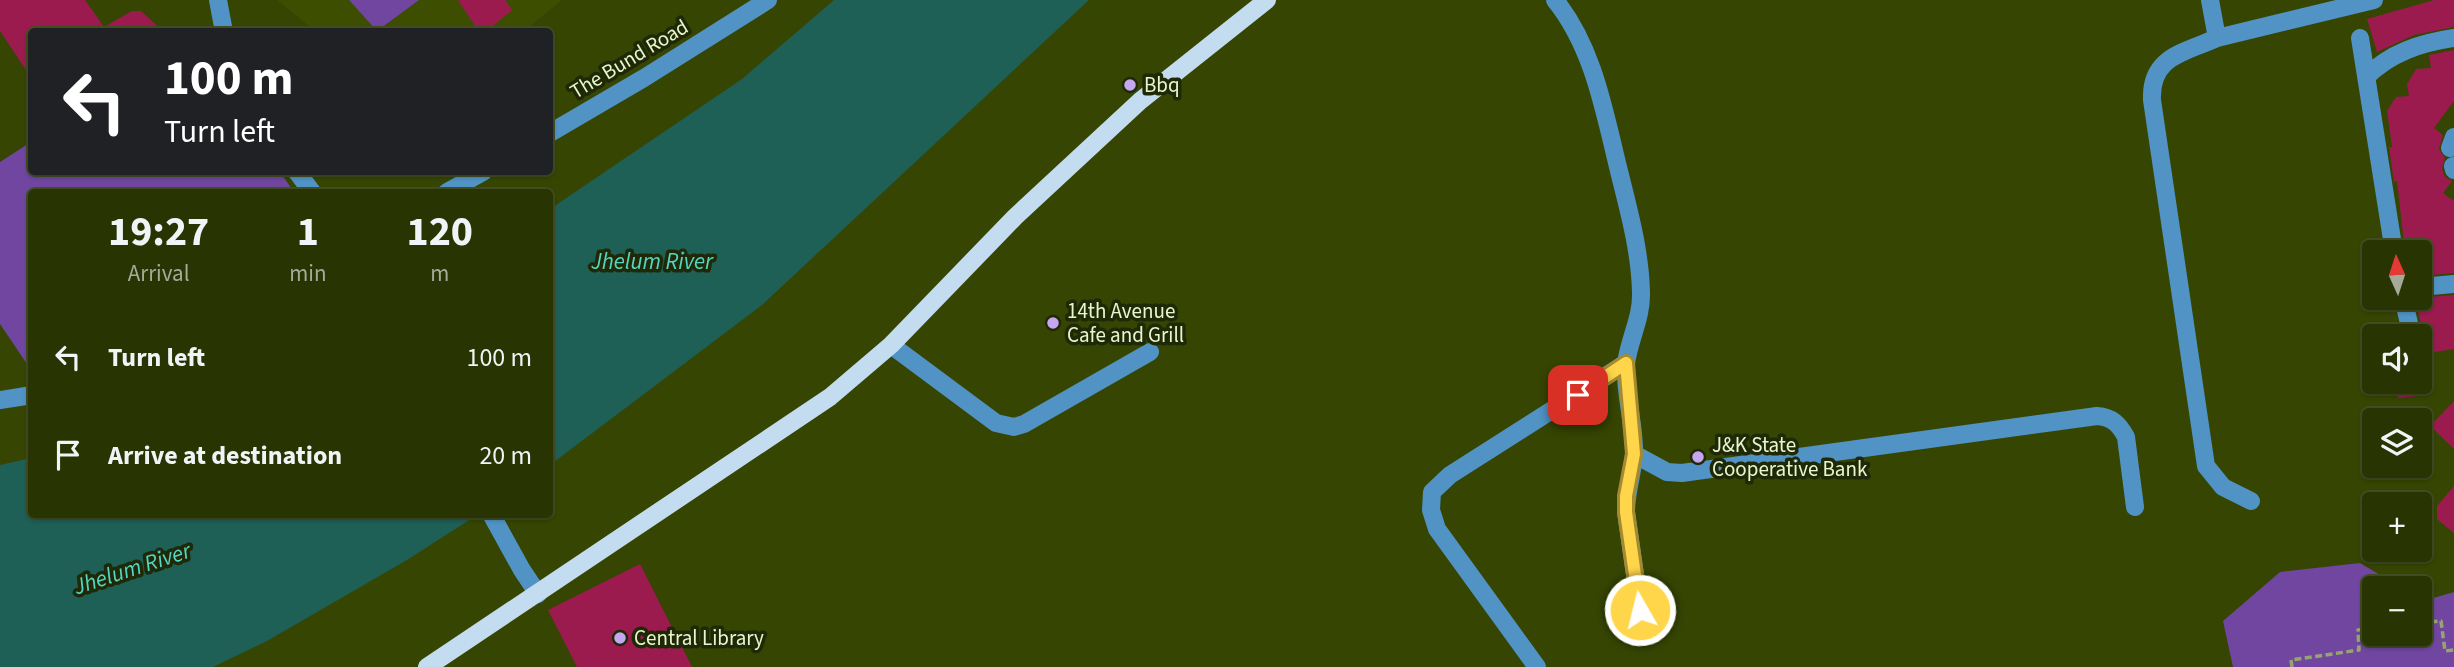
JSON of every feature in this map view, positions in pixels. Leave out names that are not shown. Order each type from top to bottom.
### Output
[{"type":"main road","points":[[433,665],[830,397],[891,345],[1015,217],[1140,101],[1268,0]]},
{"type":"street","points":[[218,0],[223,28]]},
{"type":"street","name":"The Bund Road","points":[[553,131],[644,79],[768,0]]},
{"type":"street","points":[[1555,0],[1570,18],[1595,78],[1633,230],[1642,295],[1640,318],[1626,363],[1634,454],[1626,496],[1626,512],[1644,637]]},
{"type":"street","points":[[2210,0],[2217,38]]},
{"type":"street","points":[[2251,501],[2223,487],[2206,466],[2152,100],[2152,81],[2162,64],[2171,57],[2217,38],[2352,2],[2374,0]]},
{"type":"street","points":[[2365,77],[2380,63],[2397,54],[2430,41],[2454,37]]},
{"type":"street","points":[[2360,38],[2392,240]]},
{"type":"street","points":[[452,189],[478,175]]},
{"type":"street","points":[[2432,286],[2454,284]]},
{"type":"street","points":[[891,345],[996,423],[1014,427],[1150,352]]},
{"type":"street","points":[[1537,667],[1437,529],[1431,510],[1432,492],[1450,475],[1626,363]]},
{"type":"street","points":[[0,400],[28,396]]},
{"type":"street","points":[[1634,454],[1667,472],[1682,473],[2106,416],[2122,428],[2126,437],[2134,507]]},
{"type":"street","points":[[493,518],[538,594]]},
{"type":"path","points":[[2432,622],[2441,621],[2445,651],[2454,650]]},
{"type":"path","points":[[2292,667],[2291,660],[2359,650],[2358,630],[2362,630]]},
{"type":"shaded area","points":[[277,0],[562,0],[528,28],[311,28]]},
{"type":"shaded area","points":[[349,0],[419,0],[381,28],[374,28]]},
{"type":"shaded area","points":[[28,144],[28,175],[282,175],[292,189],[28,189],[28,366],[0,324],[0,162]]},
{"type":"shaded area","points":[[2360,563],[2382,576],[2362,576],[2362,646],[2432,646],[2432,598],[2454,592],[2454,667],[2233,667],[2223,621],[2280,572]]},
{"type":"water","name":"Jhelum River","points":[[834,0],[1089,0],[762,305],[553,463],[553,207],[742,79]]},
{"type":"water","name":"Jhelum River","points":[[28,459],[28,518],[472,518],[407,560],[267,641],[213,667],[0,667],[0,465]]},
{"type":"building","points":[[0,0],[85,0],[104,27],[132,11],[141,11],[160,28],[28,28],[28,73],[0,31]]},
{"type":"building","points":[[458,0],[505,0],[512,10],[490,28],[476,28]]},
{"type":"building","points":[[2434,0],[2454,0],[2454,27],[2414,35],[2377,52],[2367,19]]},
{"type":"building","points":[[2454,50],[2454,101],[2434,128],[2443,135],[2439,149],[2445,158],[2442,169],[2445,177],[2452,181],[2443,193],[2454,201],[2454,273],[2432,275],[2432,240],[2404,240],[2397,181],[2394,182],[2389,147],[2392,147],[2387,111],[2396,97],[2409,96],[2407,84],[2416,69],[2431,68],[2429,55]]},
{"type":"building","points":[[2454,295],[2454,349],[2432,352],[2432,324],[2421,324],[2418,310],[2432,310],[2432,297]]},
{"type":"building","points":[[2398,394],[2420,394],[2418,396],[2398,398]]},
{"type":"building","points":[[2454,401],[2454,449],[2432,428],[2432,424]]},
{"type":"building","points":[[2454,486],[2454,533],[2437,519],[2437,506]]},
{"type":"building","name":"Central Library","points":[[640,564],[692,667],[577,667],[548,610]]},
{"type":"place","name":"Bbq","points":[[1130,85]]},
{"type":"place","name":"14th Avenue Cafe and Grill","points":[[1053,323]]},
{"type":"place","name":"J&K State Cooperative Bank","points":[[1698,457]]},
{"type":"place","name":"Central Library","points":[[620,638]]},
{"type":"route","points":[[1578,395],[1626,363],[1634,454],[1626,496],[1626,512],[1640,610]]}]
